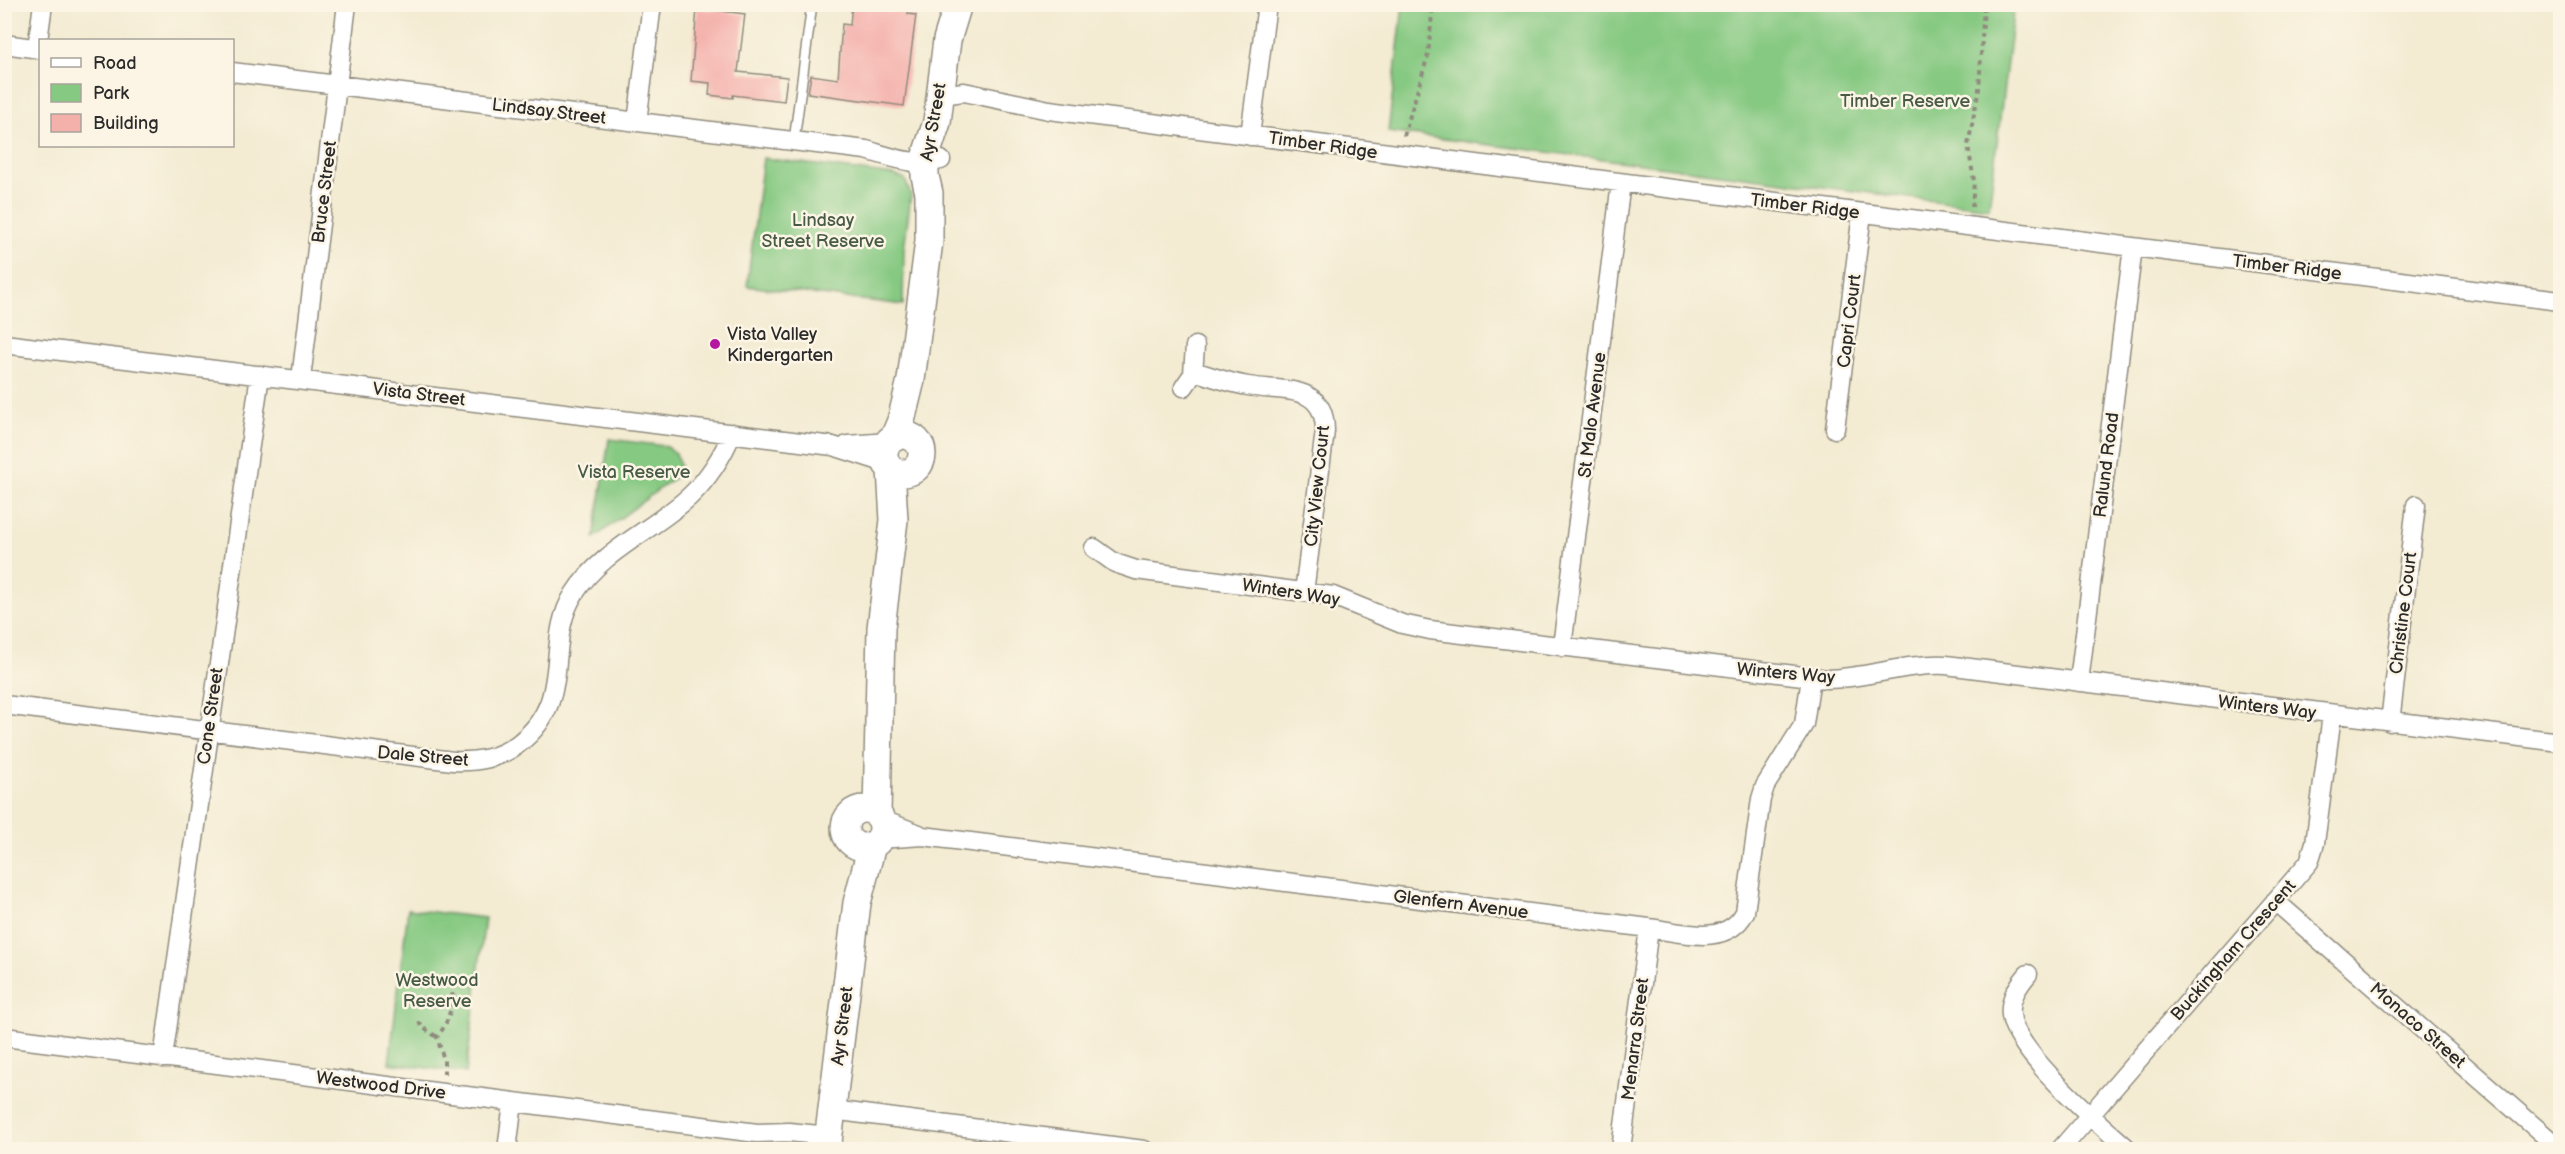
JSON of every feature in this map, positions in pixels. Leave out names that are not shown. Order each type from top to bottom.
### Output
[{"type":"street","points":[[40,39],[43,4]]},
{"type":"street","name":"Bruce Street","points":[[301,380],[347,4]]},
{"type":"street","points":[[637,122],[652,4]]},
{"type":"street","name":"Ayr Street","points":[[828,1136],[868,828],[866,784],[878,740],[881,628],[894,520],[898,454],[911,380],[928,241],[940,197],[931,158],[949,131],[949,97],[958,51],[958,4]]},
{"type":"street","points":[[1250,136],[1267,4]]},
{"type":"street","points":[[4,44],[39,48]]},
{"type":"street","name":"Lindsay Street","points":[[234,72],[866,150],[899,159],[931,158]]},
{"type":"street","name":"Timber Ridge","points":[[949,97],[995,97],[1049,110],[2560,302]]},
{"type":"street","name":"St Malo Avenue","points":[[1562,647],[1621,183]]},
{"type":"street","name":"Capri Court","points":[[1835,429],[1862,213]]},
{"type":"street","name":"Ralund Road","points":[[2079,682],[2133,248]]},
{"type":"street","name":"Vista Street","points":[[4,344],[898,454]]},
{"type":"street","points":[[1184,387],[1194,371],[1195,346]]},
{"type":"street","name":"City View Court","points":[[1194,371],[1240,384],[1297,392],[1307,395],[1321,407],[1325,419],[1325,431],[1304,592]]},
{"type":"street","name":"Cone Street","points":[[163,1058],[260,375]]},
{"type":"street","name":"Dale Street","points":[[4,705],[453,761],[482,761],[510,750],[534,731],[547,710],[555,680],[564,619],[572,597],[581,584],[602,562],[688,498],[710,472],[732,433]]},
{"type":"street","name":"Christine Court","points":[[2390,722],[2416,505]]},
{"type":"street","name":"Winters Way","points":[[1094,548],[1115,563],[1136,570],[1304,592],[1347,601],[1414,628],[1811,678],[1861,677],[1932,664],[2560,742]]},
{"type":"street","name":"Glenfern Avenue","points":[[868,828],[1648,928],[1708,935],[1719,934],[1728,931],[1741,919],[1746,901],[1761,799],[1766,786],[1804,724],[1811,678]]},
{"type":"street","name":"Buckingham Crescent","points":[[2060,1149],[2309,862],[2313,851],[2332,715]]},
{"type":"street","name":"Monaco Street","points":[[2275,901],[2560,1149]]},
{"type":"street","name":"Menarra Street","points":[[1621,1149],[1648,928]]},
{"type":"street","points":[[2028,974],[2017,987],[2013,999],[2011,1016],[2014,1026],[2032,1053],[2090,1115],[2129,1149]]},
{"type":"street","name":"Westwood Drive","points":[[4,1038],[757,1133],[787,1142],[828,1136],[1143,1149]]},
{"type":"street","points":[[507,1149],[513,1102]]},
{"type":"lane","points":[[794,141],[812,4]]},
{"type":"path","points":[[1404,136],[1428,56],[1434,4]]},
{"type":"path","points":[[1972,207],[1974,181],[1968,146],[1979,89],[1984,4]]},
{"type":"path","points":[[437,1037],[451,1014],[452,974]]},
{"type":"path","points":[[419,1022],[422,1027],[437,1037],[444,1060],[444,1074]]},
{"type":"green space","name":"Timber Reserve","points":[[1403,5],[2014,5],[1989,208],[1388,132]]},
{"type":"green space","name":"Lindsay Street Reserve","points":[[763,158],[894,175],[905,179],[911,195],[904,249],[903,305],[747,286]]},
{"type":"green space","name":"Vista Reserve","points":[[609,439],[665,446],[676,453],[680,467],[677,476],[594,538]]},
{"type":"green space","name":"Westwood Reserve","points":[[408,909],[485,918],[466,1073],[389,1063]]},
{"type":"building","points":[[852,4],[910,4],[908,14],[916,15],[904,106],[808,93],[811,75],[838,79],[842,24],[850,25]]},
{"type":"building","points":[[697,8],[745,14],[738,72],[787,77],[784,101],[733,95],[733,98],[709,95],[710,83],[691,81]]},
{"type":"place","name":"Vista Valley Kindergarten","points":[[715,344]]}]
